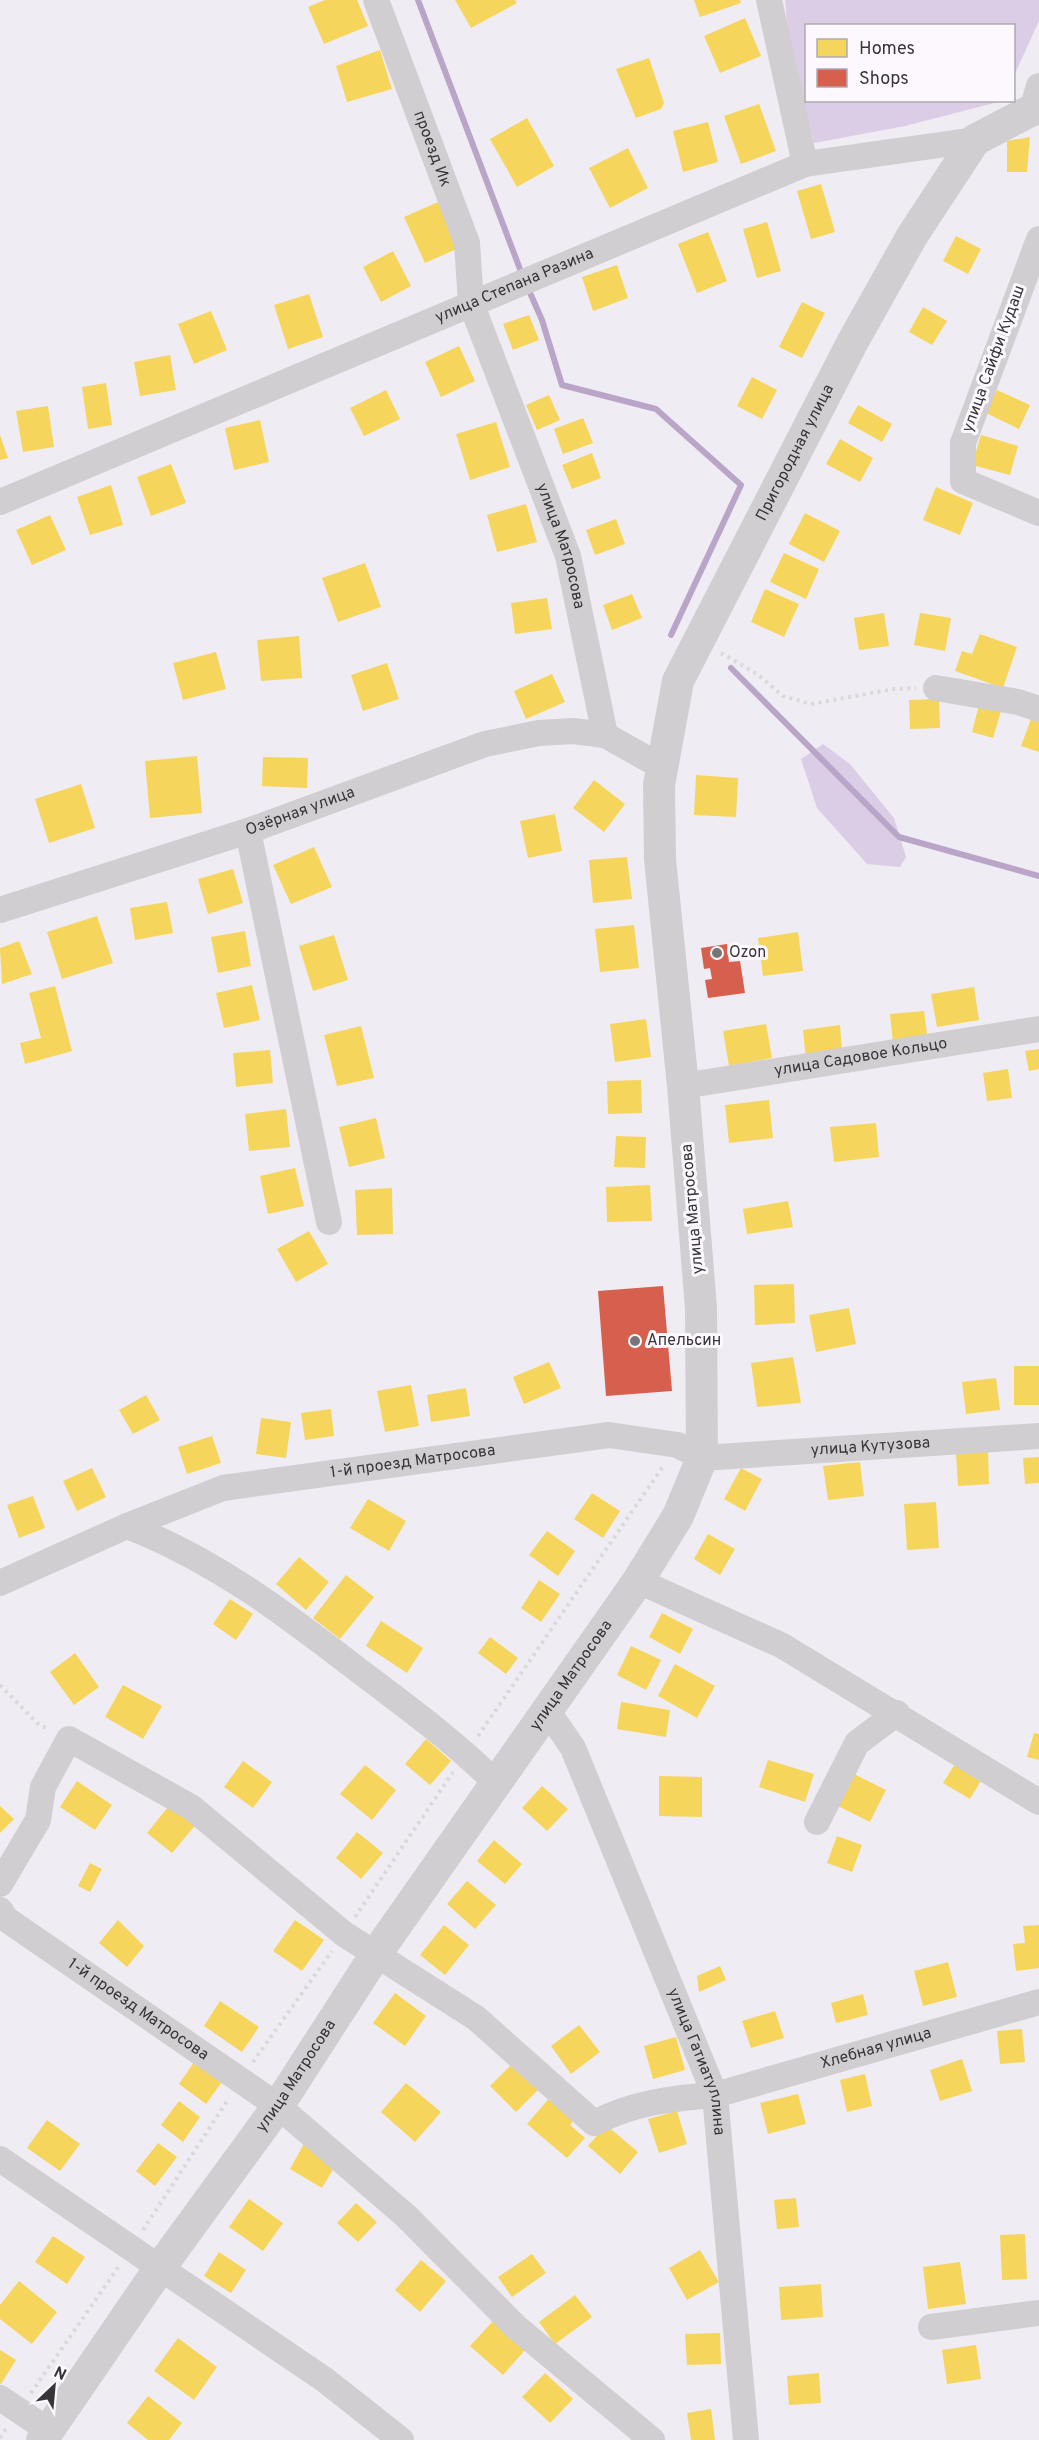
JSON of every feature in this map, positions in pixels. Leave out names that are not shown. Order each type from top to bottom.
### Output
[{"type":"main road","name":"улица Степана Разина","points":[[975,140],[1037,102]]},
{"type":"main road","name":"Пригородная улица","points":[[661,776],[678,681],[852,343],[912,236],[975,140]]},
{"type":"main road","name":"улица Матросова","points":[[45,2435],[159,2269],[278,2106],[376,1954],[638,1581],[678,1516],[702,1458],[701,1308],[683,1086],[660,859],[661,776]]},
{"type":"street","name":"проезд Ик","points":[[376,0],[467,243],[471,303]]},
{"type":"street","points":[[769,0],[805,164]]},
{"type":"street","name":"улица Степана Разина","points":[[0,502],[805,164],[975,140]]},
{"type":"street","name":"улица Сайфи Кудаш","points":[[1039,239],[963,443],[963,481],[1039,513]]},
{"type":"street","name":"улица Матросова","points":[[471,303],[568,556],[605,735]]},
{"type":"street","points":[[936,688],[1018,702],[1039,709]]},
{"type":"street","name":"Озёрная улица","points":[[0,910],[248,831],[485,744],[538,733],[573,731],[605,735]]},
{"type":"street","points":[[605,735],[661,776]]},
{"type":"street","points":[[248,831],[329,1222]]},
{"type":"street","name":"улица Садовое Кольцо","points":[[683,1086],[1039,1029]]},
{"type":"street","name":"1-й проезд Матросова","points":[[0,1583],[127,1526],[223,1488],[609,1435],[678,1445],[702,1458]]},
{"type":"street","name":"улица Кутузова","points":[[702,1458],[1039,1436]]},
{"type":"street","points":[[127,1526],[171,1542],[275,1606],[466,1753],[496,1783]]},
{"type":"street","points":[[638,1581],[781,1645],[897,1713],[1039,1802]]},
{"type":"street","name":"улица Гатиатуллина","points":[[547,1710],[573,1748],[715,2095],[746,2440]]},
{"type":"street","points":[[817,1822],[857,1743],[897,1713]]},
{"type":"street","points":[[0,1884],[38,1820],[44,1787],[69,1739],[191,1807],[344,1934],[376,1954]]},
{"type":"street","name":"1-й проезд Матросова","points":[[0,1910],[6,1919],[278,2106],[406,2216],[516,2327],[652,2440]]},
{"type":"street","name":"Хлебная улица","points":[[376,1954],[476,2018],[594,2123],[619,2110],[648,2103],[715,2095],[1039,2002]]},
{"type":"street","points":[[0,2159],[159,2269],[326,2380],[401,2440]]},
{"type":"street","points":[[931,2327],[1039,2313]]},
{"type":"street","points":[[0,2398],[45,2435]]},
{"type":"path","points":[[699,640],[757,674],[783,696],[811,704],[894,689],[936,688]]},
{"type":"path","points":[[0,1685],[39,1725],[69,1739]]},
{"type":"shaded area","points":[[785,0],[1039,0],[1039,21],[1015,74],[1015,24],[805,24],[805,102],[998,102],[905,126],[814,143],[789,42]]},
{"type":"shaded area","points":[[823,744],[850,764],[894,818],[906,857],[900,867],[867,864],[817,808],[801,759]]},
{"type":"building: Homes","points":[[325,0],[357,0],[368,26],[324,44],[308,7]]},
{"type":"building: Homes","points":[[455,0],[515,0],[517,3],[471,28]]},
{"type":"building: Homes","points":[[694,0],[740,0],[741,3],[700,17]]},
{"type":"building: Homes","points":[[745,18],[761,56],[720,73],[704,36]]},
{"type":"building: Homes","points":[[380,50],[392,89],[347,102],[336,66]]},
{"type":"building: Homes","points":[[649,58],[664,103],[661,109],[636,118],[616,69]]},
{"type":"building: Homes","points":[[759,104],[776,151],[741,164],[724,116]]},
{"type":"building: Homes","points":[[527,118],[554,166],[517,187],[490,139]]},
{"type":"building: Homes","points":[[708,122],[718,162],[683,172],[673,131]]},
{"type":"building: Homes","points":[[1030,137],[1027,172],[1007,172],[1007,141]]},
{"type":"building: Homes","points":[[628,148],[648,188],[610,208],[589,168]]},
{"type":"building: Homes","points":[[821,184],[835,232],[811,239],[797,191]]},
{"type":"building: Homes","points":[[438,202],[459,248],[425,263],[404,217]]},
{"type":"building: Homes","points":[[767,222],[781,271],[757,278],[743,229]]},
{"type":"building: Homes","points":[[708,232],[727,281],[697,293],[678,244]]},
{"type":"building: Homes","points":[[956,236],[981,249],[968,274],[943,261]]},
{"type":"building: Homes","points":[[393,251],[411,286],[381,302],[363,267]]},
{"type":"building: Homes","points":[[617,265],[628,298],[593,311],[582,277]]},
{"type":"building: Homes","points":[[309,294],[323,337],[288,349],[274,305]]},
{"type":"building: Homes","points":[[802,302],[825,313],[802,358],[779,347]]},
{"type":"building: Homes","points":[[923,307],[947,321],[932,345],[909,332]]},
{"type":"building: Homes","points":[[211,311],[227,350],[194,364],[178,324]]},
{"type":"building: Homes","points":[[529,315],[539,340],[513,350],[503,324]]},
{"type":"building: Homes","points":[[459,346],[475,381],[441,397],[425,362]]},
{"type":"building: Homes","points":[[170,355],[176,390],[140,396],[134,362]]},
{"type":"building: Homes","points":[[752,377],[777,390],[762,419],[737,406]]},
{"type":"building: Homes","points":[[106,383],[112,425],[88,429],[82,387]]},
{"type":"building: Homes","points":[[386,390],[400,419],[364,436],[350,408]]},
{"type":"building: Homes","points":[[997,390],[1030,405],[1019,429],[986,413]]},
{"type":"building: Homes","points":[[549,395],[560,420],[537,430],[526,405]]},
{"type":"building: Homes","points":[[858,405],[892,424],[882,442],[848,423]]},
{"type":"building: Homes","points":[[48,406],[54,447],[23,452],[16,411]]},
{"type":"building: Homes","points":[[583,418],[593,443],[563,454],[554,429]]},
{"type":"building: Homes","points":[[260,420],[269,462],[234,470],[225,428]]},
{"type":"building: Homes","points":[[496,422],[510,467],[470,480],[456,434]]},
{"type":"building: Homes","points":[[0,435],[8,458],[0,460]]},
{"type":"building: Homes","points":[[981,435],[1018,446],[1010,475],[972,465]]},
{"type":"building: Homes","points":[[840,439],[873,458],[860,482],[826,464]]},
{"type":"building: Homes","points":[[592,453],[601,478],[572,489],[562,465]]},
{"type":"building: Homes","points":[[171,464],[186,503],[151,516],[137,477]]},
{"type":"building: Homes","points":[[111,485],[123,525],[90,535],[77,497]]},
{"type":"building: Homes","points":[[936,487],[973,503],[960,535],[923,520]]},
{"type":"building: Homes","points":[[526,504],[537,542],[497,552],[487,515]]},
{"type":"building: Homes","points":[[805,513],[840,531],[824,562],[789,544]]},
{"type":"building: Homes","points":[[50,515],[66,550],[32,565],[16,530]]},
{"type":"building: Homes","points":[[616,519],[625,544],[595,555],[586,530]]},
{"type":"building: Homes","points":[[784,553],[819,569],[806,599],[770,582]]},
{"type":"building: Homes","points":[[365,563],[381,607],[338,622],[322,578]]},
{"type":"building: Homes","points":[[765,589],[799,604],[784,637],[751,622]]},
{"type":"building: Homes","points":[[632,594],[642,618],[612,630],[603,605]]},
{"type":"building: Homes","points":[[547,598],[552,629],[515,634],[511,603]]},
{"type":"building: Homes","points":[[884,613],[889,646],[859,650],[854,618]]},
{"type":"building: Homes","points":[[920,613],[951,618],[945,651],[914,645]]},
{"type":"building: Homes","points":[[980,634],[1017,647],[1003,688],[955,671],[962,651],[972,654]]},
{"type":"building: Homes","points":[[299,636],[302,678],[261,681],[257,640]]},
{"type":"building: Homes","points":[[216,652],[226,689],[183,700],[173,663]]},
{"type":"building: Homes","points":[[387,663],[399,699],[363,711],[351,675]]},
{"type":"building: Homes","points":[[552,674],[565,702],[526,719],[514,691]]},
{"type":"building: Homes","points":[[939,699],[940,728],[910,729],[909,700]]},
{"type":"building: Homes","points":[[979,705],[1001,711],[993,738],[972,732]]},
{"type":"building: Homes","points":[[1031,719],[1039,722],[1039,752],[1021,746]]},
{"type":"building: Homes","points":[[197,756],[202,813],[150,818],[145,761]]},
{"type":"building: Homes","points":[[263,757],[308,758],[307,788],[262,786]]},
{"type":"building: Homes","points":[[696,775],[738,778],[736,817],[694,815]]},
{"type":"building: Homes","points":[[594,780],[625,804],[604,832],[573,808]]},
{"type":"building: Homes","points":[[81,784],[95,828],[49,843],[35,799]]},
{"type":"building: Homes","points":[[555,814],[562,851],[528,858],[520,821]]},
{"type":"building: Homes","points":[[314,847],[332,887],[291,904],[273,865]]},
{"type":"building: Homes","points":[[627,857],[632,899],[593,903],[589,860]]},
{"type":"building: Homes","points":[[233,869],[243,903],[208,914],[198,879]]},
{"type":"building: Homes","points":[[167,902],[173,933],[135,940],[130,908]]},
{"type":"building: Homes","points":[[97,916],[113,963],[62,979],[47,932]]},
{"type":"building: Homes","points":[[634,925],[639,968],[600,972],[595,929]]},
{"type":"building: Homes","points":[[245,931],[251,966],[218,973],[211,937]]},
{"type":"building: Homes","points":[[798,932],[803,971],[763,976],[758,938]]},
{"type":"building: Homes","points":[[334,935],[348,980],[313,991],[299,946]]},
{"type":"building: Homes","points":[[19,941],[32,974],[2,984],[0,948]]},
{"type":"building: Homes","points":[[252,985],[260,1020],[224,1028],[216,993]]},
{"type":"building: Homes","points":[[55,986],[72,1051],[25,1064],[20,1043],[41,1038],[29,993]]},
{"type":"building: Homes","points":[[974,987],[979,1020],[937,1027],[931,994]]},
{"type":"building: Homes","points":[[924,1011],[929,1049],[894,1052],[890,1014]]},
{"type":"building: Homes","points":[[646,1019],[651,1057],[615,1062],[610,1024]]},
{"type":"building: Homes","points":[[766,1024],[772,1058],[729,1066],[723,1031]]},
{"type":"building: Homes","points":[[840,1025],[842,1051],[807,1071],[803,1030]]},
{"type":"building: Homes","points":[[361,1026],[374,1078],[337,1086],[324,1035]]},
{"type":"building: Homes","points":[[1039,1049],[1039,1069],[1029,1071],[1025,1051]]},
{"type":"building: Homes","points":[[270,1050],[273,1083],[236,1087],[233,1053]]},
{"type":"building: Homes","points":[[1008,1069],[1012,1098],[987,1101],[983,1073]]},
{"type":"building: Homes","points":[[641,1080],[642,1113],[608,1114],[607,1081]]},
{"type":"building: Homes","points":[[769,1100],[773,1138],[729,1143],[725,1105]]},
{"type":"building: Homes","points":[[286,1109],[290,1147],[249,1151],[245,1114]]},
{"type":"building: Homes","points":[[376,1118],[385,1158],[349,1167],[339,1127]]},
{"type":"building: Homes","points":[[876,1123],[879,1157],[834,1162],[830,1127]]},
{"type":"building: Homes","points":[[616,1136],[646,1137],[645,1168],[614,1167]]},
{"type":"building: Homes","points":[[295,1168],[304,1206],[268,1214],[260,1176]]},
{"type":"building: Homes","points":[[650,1185],[652,1221],[607,1222],[606,1187]]},
{"type":"building: Homes","points":[[392,1188],[393,1234],[357,1235],[355,1190]]},
{"type":"building: Homes","points":[[788,1201],[793,1227],[747,1234],[743,1209]]},
{"type":"building: Homes","points":[[309,1231],[328,1264],[296,1282],[277,1249]]},
{"type":"building: Homes","points":[[794,1284],[795,1323],[755,1325],[754,1285]]},
{"type":"building: Homes","points":[[849,1308],[856,1344],[816,1352],[809,1315]]},
{"type":"building: Homes","points":[[793,1357],[801,1403],[757,1407],[751,1363]]},
{"type":"building: Homes","points":[[549,1362],[561,1388],[524,1404],[513,1377]]},
{"type":"building: Homes","points":[[1014,1366],[1039,1366],[1039,1405],[1014,1405]]},
{"type":"building: Homes","points":[[996,1378],[1000,1410],[966,1414],[962,1382]]},
{"type":"building: Homes","points":[[411,1385],[419,1426],[385,1432],[377,1391]]},
{"type":"building: Homes","points":[[466,1388],[470,1416],[431,1422],[427,1395]]},
{"type":"building: Homes","points":[[146,1395],[160,1420],[133,1434],[119,1410]]},
{"type":"building: Homes","points":[[331,1409],[334,1436],[305,1440],[301,1413]]},
{"type":"building: Homes","points":[[261,1418],[291,1422],[286,1458],[256,1454]]},
{"type":"building: Homes","points":[[212,1436],[221,1463],[187,1474],[178,1447]]},
{"type":"building: Homes","points":[[988,1451],[989,1484],[958,1486],[956,1453]]},
{"type":"building: Homes","points":[[1039,1457],[1039,1483],[1025,1484],[1023,1458]]},
{"type":"building: Homes","points":[[860,1462],[864,1496],[828,1500],[823,1466]]},
{"type":"building: Homes","points":[[92,1468],[106,1497],[77,1511],[63,1481]]},
{"type":"building: Homes","points":[[741,1468],[762,1479],[745,1511],[724,1499]]},
{"type":"building: Homes","points":[[592,1493],[620,1511],[603,1538],[574,1519]]},
{"type":"building: Homes","points":[[33,1496],[45,1528],[19,1538],[7,1505]]},
{"type":"building: Homes","points":[[368,1499],[406,1521],[389,1551],[350,1528]]},
{"type":"building: Homes","points":[[936,1502],[939,1548],[907,1550],[904,1504]]},
{"type":"building: Homes","points":[[547,1531],[575,1551],[558,1576],[529,1555]]},
{"type":"building: Homes","points":[[708,1534],[735,1549],[720,1575],[694,1559]]},
{"type":"building: Homes","points":[[299,1557],[329,1582],[306,1610],[276,1584]]},
{"type":"building: Homes","points":[[346,1575],[374,1597],[340,1639],[313,1618]]},
{"type":"building: Homes","points":[[539,1580],[560,1594],[541,1622],[521,1608]]},
{"type":"building: Homes","points":[[230,1599],[253,1614],[236,1640],[213,1624]]},
{"type":"building: Homes","points":[[662,1613],[693,1629],[680,1654],[649,1637]]},
{"type":"building: Homes","points":[[381,1621],[423,1648],[407,1673],[366,1646]]},
{"type":"building: Homes","points":[[490,1637],[518,1658],[506,1674],[478,1653]]},
{"type":"building: Homes","points":[[631,1646],[661,1660],[646,1690],[617,1675]]},
{"type":"building: Homes","points":[[75,1653],[99,1687],[74,1705],[50,1672]]},
{"type":"building: Homes","points":[[675,1664],[715,1686],[697,1718],[658,1696]]},
{"type":"building: Homes","points":[[123,1685],[162,1706],[143,1739],[105,1717]]},
{"type":"building: Homes","points":[[621,1702],[670,1710],[666,1737],[617,1729]]},
{"type":"building: Homes","points":[[1034,1733],[1039,1734],[1039,1760],[1027,1757]]},
{"type":"building: Homes","points":[[426,1739],[451,1761],[430,1785],[405,1764]]},
{"type":"building: Homes","points":[[768,1760],[814,1774],[805,1802],[759,1787]]},
{"type":"building: Homes","points":[[243,1761],[272,1782],[253,1808],[224,1787]]},
{"type":"building: Homes","points":[[955,1764],[982,1779],[970,1799],[943,1783]]},
{"type":"building: Homes","points":[[365,1765],[396,1790],[372,1820],[340,1794]]},
{"type":"building: Homes","points":[[854,1774],[886,1790],[870,1822],[838,1806]]},
{"type":"building: Homes","points":[[659,1776],[702,1777],[702,1817],[659,1816]]},
{"type":"building: Homes","points":[[77,1781],[112,1805],[95,1830],[60,1807]]},
{"type":"building: Homes","points":[[542,1786],[568,1809],[547,1831],[522,1808]]},
{"type":"building: Homes","points":[[173,1801],[198,1822],[172,1853],[147,1833]]},
{"type":"building: Homes","points":[[0,1806],[14,1819],[0,1833]]},
{"type":"building: Homes","points":[[357,1832],[383,1853],[361,1879],[336,1858]]},
{"type":"building: Homes","points":[[837,1836],[862,1845],[852,1872],[827,1863]]},
{"type":"building: Homes","points":[[494,1840],[522,1864],[505,1884],[477,1861]]},
{"type":"building: Homes","points":[[90,1863],[102,1869],[90,1892],[78,1886]]},
{"type":"building: Homes","points":[[467,1881],[496,1905],[475,1929],[447,1904]]},
{"type":"building: Homes","points":[[118,1920],[144,1946],[127,1967],[99,1943]]},
{"type":"building: Homes","points":[[295,1920],[324,1940],[302,1971],[273,1951]]},
{"type":"building: Homes","points":[[444,1925],[469,1945],[445,1975],[420,1955]]},
{"type":"building: Homes","points":[[1039,1925],[1039,1968],[1016,1971],[1013,1944],[1025,1943],[1023,1926]]},
{"type":"building: Homes","points":[[948,1962],[957,1997],[923,2006],[914,1971]]},
{"type":"building: Homes","points":[[720,1966],[726,1980],[699,1992],[697,1976]]},
{"type":"building: Homes","points":[[395,1993],[426,2016],[405,2046],[373,2023]]},
{"type":"building: Homes","points":[[863,1994],[868,2015],[836,2023],[831,2003]]},
{"type":"building: Homes","points":[[220,2001],[259,2027],[242,2052],[204,2026]]},
{"type":"building: Homes","points":[[775,2011],[784,2038],[751,2048],[742,2021]]},
{"type":"building: Homes","points":[[579,2025],[600,2052],[571,2074],[551,2046]]},
{"type":"building: Homes","points":[[1022,2029],[1025,2062],[1000,2064],[997,2031]]},
{"type":"building: Homes","points":[[676,2037],[685,2070],[653,2079],[644,2046]]},
{"type":"building: Homes","points":[[199,2055],[227,2075],[206,2104],[179,2084]]},
{"type":"building: Homes","points":[[962,2059],[972,2091],[940,2101],[930,2070]]},
{"type":"building: Homes","points":[[513,2063],[539,2089],[516,2112],[490,2086]]},
{"type":"building: Homes","points":[[865,2074],[872,2106],[847,2112],[840,2080]]},
{"type":"building: Homes","points":[[406,2083],[441,2112],[415,2142],[381,2112]]},
{"type":"building: Homes","points":[[798,2094],[806,2124],[768,2134],[760,2103]]},
{"type":"building: Homes","points":[[551,2096],[576,2118],[570,2125],[585,2138],[567,2158],[527,2124]]},
{"type":"building: Homes","points":[[179,2101],[200,2117],[183,2142],[161,2125]]},
{"type":"building: Homes","points":[[677,2111],[687,2144],[659,2153],[648,2119]]},
{"type":"building: Homes","points":[[47,2120],[80,2144],[60,2171],[27,2148]]},
{"type":"building: Homes","points":[[606,2125],[638,2152],[620,2174],[588,2146]]},
{"type":"building: Homes","points":[[305,2142],[338,2161],[322,2188],[290,2169]]},
{"type":"building: Homes","points":[[158,2143],[177,2157],[155,2186],[136,2171]]},
{"type":"building: Homes","points":[[796,2198],[799,2227],[777,2229],[774,2200]]},
{"type":"building: Homes","points":[[249,2199],[283,2223],[263,2251],[229,2227]]},
{"type":"building: Homes","points":[[356,2203],[377,2222],[358,2242],[337,2223]]},
{"type":"building: Homes","points":[[1025,2234],[1027,2279],[1002,2280],[1000,2235]]},
{"type":"building: Homes","points":[[53,2236],[85,2257],[67,2284],[35,2262]]},
{"type":"building: Homes","points":[[700,2250],[719,2282],[687,2300],[669,2268]]},
{"type":"building: Homes","points":[[219,2252],[246,2270],[231,2293],[204,2276]]},
{"type":"building: Homes","points":[[532,2254],[546,2273],[512,2297],[498,2277]]},
{"type":"building: Homes","points":[[421,2260],[446,2281],[420,2312],[395,2290]]},
{"type":"building: Homes","points":[[960,2262],[966,2304],[928,2309],[923,2267]]},
{"type":"building: Homes","points":[[19,2281],[57,2312],[32,2344],[0,2319],[0,2305]]},
{"type":"building: Homes","points":[[821,2284],[823,2317],[781,2320],[779,2287]]},
{"type":"building: Homes","points":[[575,2295],[592,2317],[555,2344],[539,2322]]},
{"type":"building: Homes","points":[[493,2321],[525,2350],[503,2375],[470,2346]]},
{"type":"building: Homes","points":[[720,2333],[721,2364],[687,2365],[685,2334]]},
{"type":"building: Homes","points":[[178,2338],[217,2367],[194,2400],[154,2371]]},
{"type":"building: Homes","points":[[976,2345],[981,2379],[947,2384],[942,2350]]},
{"type":"building: Homes","points":[[0,2350],[16,2360],[1,2384],[0,2383]]},
{"type":"building: Homes","points":[[545,2373],[573,2399],[550,2423],[522,2397]]},
{"type":"building: Homes","points":[[819,2373],[821,2403],[789,2405],[787,2376]]},
{"type":"building: Homes","points":[[148,2396],[182,2423],[169,2440],[148,2440],[127,2423]]},
{"type":"building: Homes","points":[[711,2409],[715,2440],[691,2440],[687,2413]]},
{"type":"building: Shops","points":[[727,944],[729,962],[740,961],[745,993],[708,998],[705,980],[712,979],[710,968],[704,969],[701,948]]},
{"type":"building: Shops","name":"Апельсин","points":[[663,1286],[672,1391],[606,1396],[598,1291]]},
{"type":"waterway","points":[[418,0],[523,277]]},
{"type":"waterway","points":[[527,286],[542,320],[562,385],[656,409],[741,485],[671,635]]},
{"type":"waterway","points":[[731,668],[899,837],[1039,876]]},
{"type":"place","name":"Ozon","points":[[717,953]]},
{"type":"place","name":"Апельсин","points":[[635,1341]]}]
